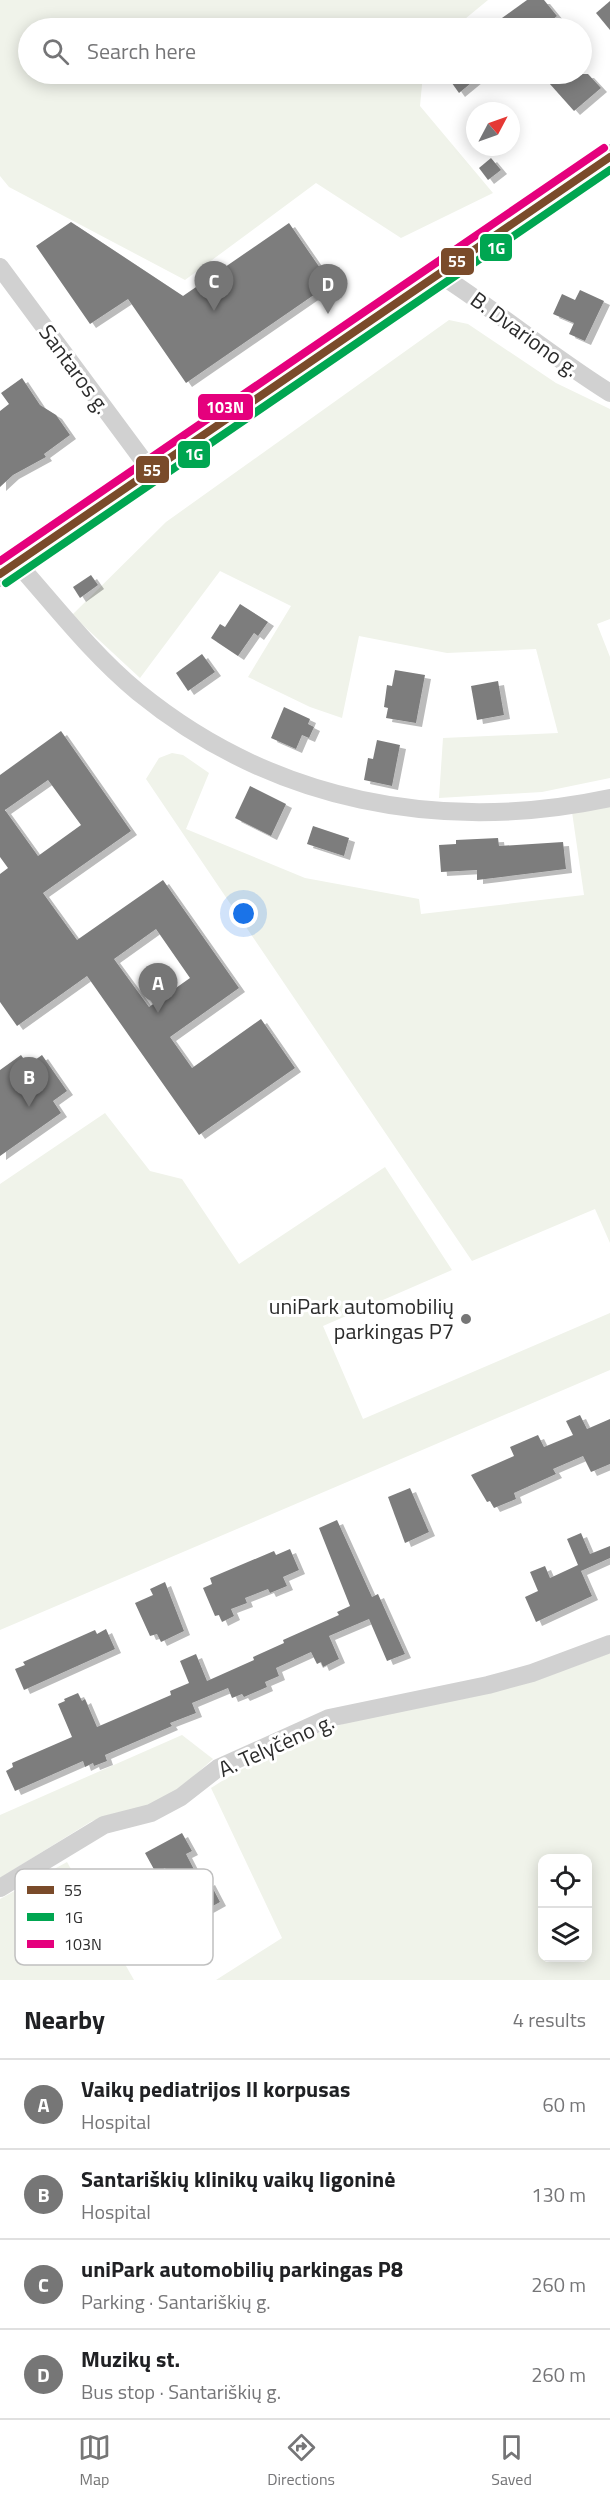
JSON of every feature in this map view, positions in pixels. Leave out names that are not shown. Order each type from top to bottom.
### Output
[{"type":"main road","points":[[8,568],[610,157]]},
{"type":"street","name":"Santaros g.","points":[[0,267],[151,471]]},
{"type":"street","name":"B. Dvariono g.","points":[[439,274],[491,308],[567,366],[610,393]]},
{"type":"street","points":[[8,568],[138,692],[214,745],[292,780],[364,803],[417,810],[537,810],[610,798]]},
{"type":"street","name":"A. Telyčėno g.","points":[[31,1869],[104,1825],[151,1813],[181,1797],[218,1768],[328,1718],[488,1685],[532,1673],[610,1644]]},
{"type":"street","name":"A. Telyčėno g.","points":[[0,1888],[15,1879]]},
{"type":"shaded area","points":[[0,0],[488,0],[466,18],[18,18],[18,84],[422,84],[420,106],[493,193],[401,238],[316,183],[185,280],[9,187],[0,176]]},
{"type":"shaded area","points":[[449,320],[468,324],[556,383],[610,409],[610,619],[597,624],[610,657],[610,778],[542,792],[439,798],[443,738],[558,733],[536,649],[447,653],[359,636],[342,718],[310,707],[248,677],[291,606],[220,571],[140,678],[72,615],[166,522]]},
{"type":"shaded area","points":[[172,753],[183,755],[209,773],[186,829],[305,878],[419,899],[421,914],[584,895],[572,812],[610,805],[610,1243],[595,1209],[472,1261],[146,779],[159,758]]},
{"type":"shaded area","points":[[105,1113],[150,1171],[182,1179],[239,1264],[385,1167],[452,1270],[323,1326],[363,1419],[610,1313],[610,1370],[0,1630],[0,1184]]},
{"type":"shaded area","points":[[610,1653],[610,1980],[216,1980],[282,1938],[211,1788],[281,1749],[355,1720],[384,1712],[493,1692],[544,1677]]},
{"type":"shaded area","points":[[182,1735],[213,1759],[174,1794],[154,1805],[92,1821],[0,1878],[0,1815]]},
{"type":"shaded area","points":[[67,1862],[71,1869],[54,1869]]},
{"type":"shaded area","points":[[15,1891],[15,1965],[125,1965],[134,1980],[0,1980],[0,1899]]},
{"type":"building","points":[[527,0],[544,0],[557,16],[554,18],[502,18]]},
{"type":"building","points":[[610,1],[610,30],[596,13]]},
{"type":"building","points":[[592,78],[601,88],[574,111],[550,84],[592,84]]},
{"type":"building","points":[[453,84],[470,84],[459,93]]},
{"type":"building","points":[[491,158],[501,170],[488,180],[479,168]]},
{"type":"building","points":[[71,222],[183,296],[289,223],[320,268],[327,264],[337,279],[186,383],[128,299],[90,324],[36,246]]},
{"type":"building","points":[[580,290],[604,301],[585,341],[569,334],[574,323],[553,314],[562,294],[575,300]]},
{"type":"building","points":[[22,378],[40,405],[56,415],[70,435],[44,454],[46,457],[13,475],[0,487],[0,411],[9,404],[1,393]]},
{"type":"building","points":[[91,575],[98,585],[80,598],[73,587]]},
{"type":"building","points":[[240,604],[268,622],[258,636],[254,633],[238,656],[211,638],[220,624],[225,627]]},
{"type":"building","points":[[202,654],[215,672],[188,691],[176,673]]},
{"type":"building","points":[[395,670],[425,675],[416,723],[386,718],[388,708],[384,707],[387,685],[392,686]]},
{"type":"building","points":[[498,681],[504,715],[477,720],[471,686]]},
{"type":"building","points":[[284,707],[310,719],[308,724],[314,727],[309,738],[302,735],[296,749],[271,738]]},
{"type":"building","points":[[61,731],[131,831],[43,893],[77,940],[163,880],[239,988],[170,1037],[192,1068],[261,1019],[295,1068],[199,1135],[87,976],[17,1026],[0,1002],[0,874],[8,868],[0,857],[0,775]],"holes":[[[48,780],[81,825],[38,856],[5,810]],[[156,929],[190,978],[149,1007],[114,959]]]},
{"type":"building","points":[[377,740],[400,745],[392,786],[364,780],[368,758],[373,759]]},
{"type":"building","points":[[250,786],[286,804],[271,836],[235,818]]},
{"type":"building","points":[[313,826],[349,838],[344,856],[307,844]]},
{"type":"building","points":[[498,838],[499,846],[563,842],[566,869],[477,880],[477,870],[441,872],[439,845],[456,844],[456,840]]},
{"type":"building","points":[[21,1055],[28,1065],[42,1055],[67,1091],[53,1101],[61,1113],[0,1156],[0,1070]]},
{"type":"building","points":[[580,1415],[587,1429],[610,1419],[610,1464],[591,1472],[583,1456],[553,1469],[556,1474],[514,1493],[516,1499],[494,1508],[490,1501],[487,1502],[471,1475],[514,1456],[510,1447],[538,1435],[544,1447],[573,1435],[566,1421]]},
{"type":"building","points":[[410,1488],[429,1532],[405,1543],[388,1497]]},
{"type":"building","points":[[337,1520],[372,1597],[378,1594],[405,1654],[387,1661],[369,1619],[329,1636],[339,1659],[323,1667],[321,1662],[317,1664],[311,1652],[276,1668],[279,1676],[265,1682],[267,1687],[244,1697],[242,1694],[232,1698],[228,1688],[192,1703],[196,1713],[170,1723],[172,1726],[105,1755],[107,1761],[85,1767],[83,1761],[15,1791],[6,1771],[13,1767],[12,1763],[72,1737],[58,1704],[65,1701],[64,1699],[78,1693],[82,1701],[85,1699],[97,1727],[171,1695],[170,1691],[189,1683],[180,1661],[196,1654],[207,1681],[254,1660],[253,1657],[284,1643],[283,1640],[339,1615],[337,1612],[350,1606],[319,1528]]},
{"type":"building","points":[[581,1533],[590,1554],[610,1546],[610,1558],[581,1571],[592,1596],[536,1622],[525,1597],[538,1591],[530,1572],[545,1566],[550,1578],[578,1565],[567,1539]]},
{"type":"building","points":[[290,1549],[299,1570],[283,1577],[287,1586],[270,1593],[268,1589],[245,1598],[247,1603],[231,1609],[234,1616],[222,1622],[219,1615],[215,1616],[203,1588],[212,1584],[210,1578],[274,1551],[276,1555]]},
{"type":"building","points":[[165,1582],[184,1631],[161,1642],[157,1634],[150,1636],[135,1603],[153,1595],[150,1589]]},
{"type":"building","points":[[106,1629],[115,1649],[24,1690],[15,1669],[25,1665],[23,1662],[95,1630],[97,1634]]},
{"type":"building","points":[[182,1833],[192,1851],[186,1854],[194,1869],[154,1869],[145,1853]]},
{"type":"building","points":[[213,1889],[220,1902],[213,1906]]},
{"type":"transit line","name":"103N","points":[[0,561],[604,148]]},
{"type":"transit line","name":"55","points":[[0,574],[610,157]]},
{"type":"transit line","name":"1G","points":[[6,583],[610,170]]},
{"type":"place","name":"uniPark automobilių parkingas P8","points":[[214,311]]},
{"type":"place","name":"Muzikų st.","points":[[328,314]]},
{"type":"place","name":"Vaikų pediatrijos II korpusas","points":[[158,1013]]},
{"type":"place","name":"Santariškių klinikų vaikų ligoninė","points":[[29,1107]]},
{"type":"place","name":"uniPark automobilių parkingas P7","points":[[466,1319]]}]
